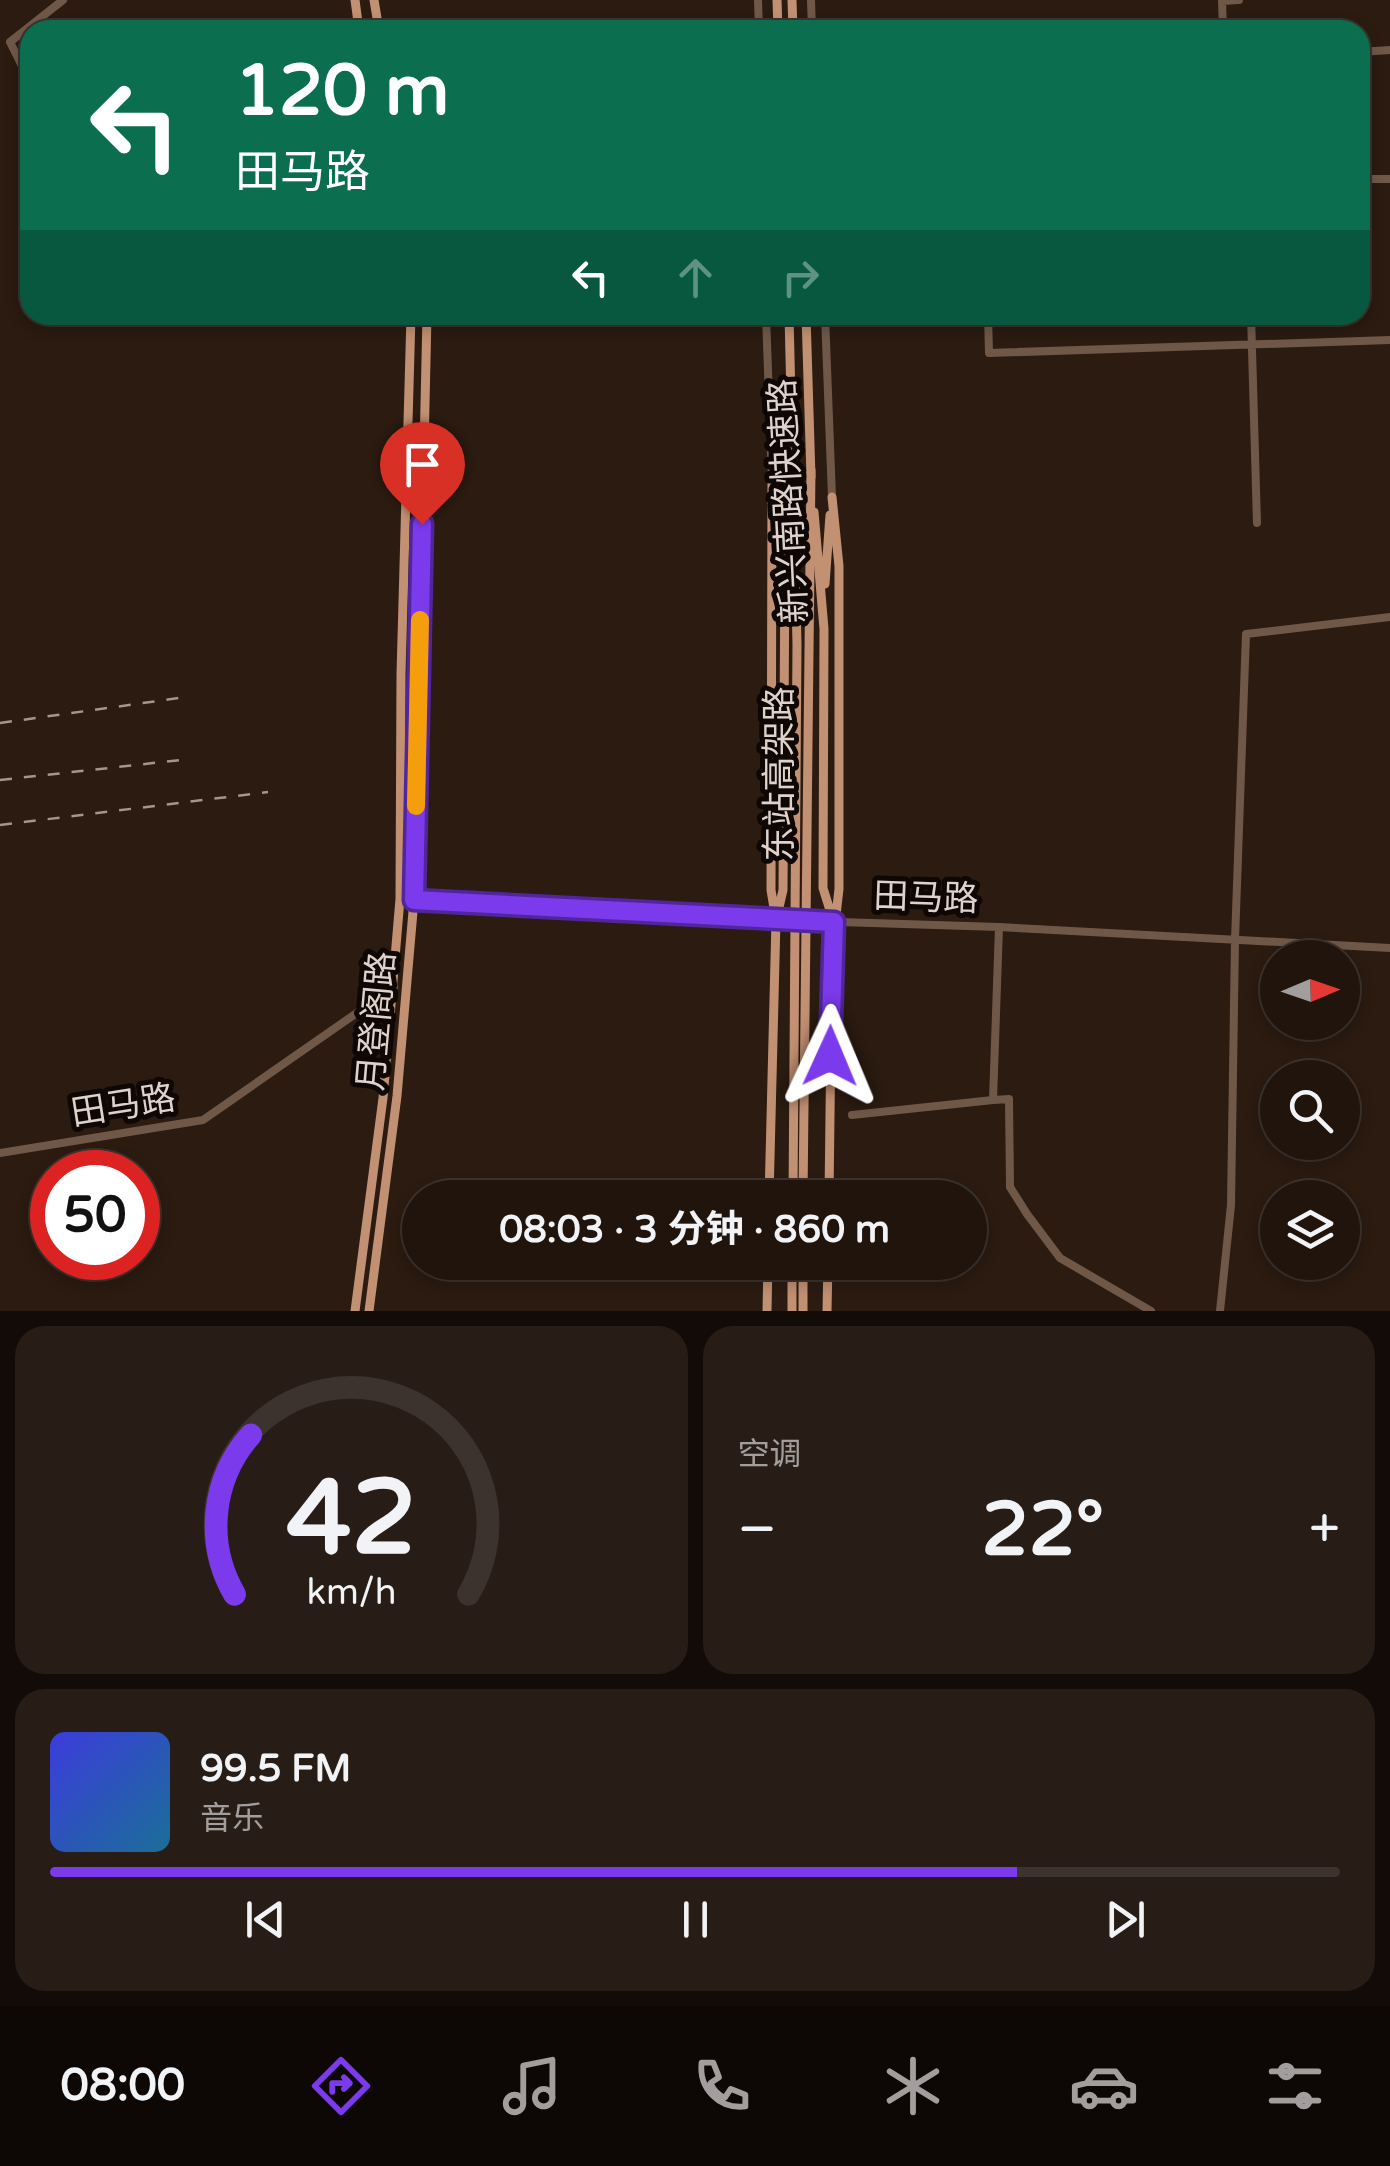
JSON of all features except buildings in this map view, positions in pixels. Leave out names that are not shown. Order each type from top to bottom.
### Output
[{"type":"main road","name":"月登阁路","points":[[355,1311],[383,1098],[400,899],[401,674],[411,325]]},
{"type":"main road","name":"月登阁路","points":[[369,1311],[397,1096],[414,900],[426,325]]},
{"type":"main road","name":"新兴南路快速路","points":[[776,920],[783,890],[785,560],[793,478],[788,325]]},
{"type":"main road","name":"新兴南路快速路","points":[[806,325],[811,470],[824,629],[823,888],[834,922]]},
{"type":"main road","name":"东站高架路","points":[[803,1180],[811,470]]},
{"type":"main road","name":"东站高架路","points":[[793,478],[797,644],[793,1180]]},
{"type":"main road","points":[[772,482],[775,526],[785,560]]},
{"type":"main road","points":[[770,1180],[776,920],[771,890],[772,482]]},
{"type":"main road","points":[[824,629],[832,497]]},
{"type":"main road","points":[[829,1180],[834,922],[838,889],[839,566],[832,497]]},
{"type":"main road","points":[[767,1311],[768,1280]]},
{"type":"main road","points":[[792,1280],[792,1311]]},
{"type":"main road","points":[[803,1280],[803,1311]]},
{"type":"main road","points":[[828,1280],[828,1311]]},
{"type":"street","points":[[38,20],[63,0]]},
{"type":"street","points":[[1222,0],[1239,0]]},
{"type":"street","points":[[20,34],[10,42],[20,62]]},
{"type":"street","points":[[766,325],[772,482]]},
{"type":"street","points":[[825,325],[832,497]]},
{"type":"street","points":[[988,325],[989,354],[1390,340]]},
{"type":"street","points":[[1251,325],[1257,524]]},
{"type":"street","points":[[1220,1311],[1231,1205],[1246,634],[1390,617]]},
{"type":"street","name":"田马路","points":[[400,899],[1390,948]]},
{"type":"street","points":[[993,1100],[999,927]]},
{"type":"street","name":"田马路","points":[[0,1153],[203,1120],[394,987]]},
{"type":"street","points":[[852,1114],[1008,1100],[1010,1188],[1027,1214],[1060,1258],[1152,1311]]},
{"type":"railway","points":[[0,723],[179,698]]},
{"type":"railway","points":[[0,780],[190,759]]},
{"type":"railway","points":[[0,825],[268,792]]},
{"type":"slow traffic","points":[[416,806],[420,620]]},
{"type":"route","points":[[422,524],[414,900],[834,922],[830,1056]]}]
